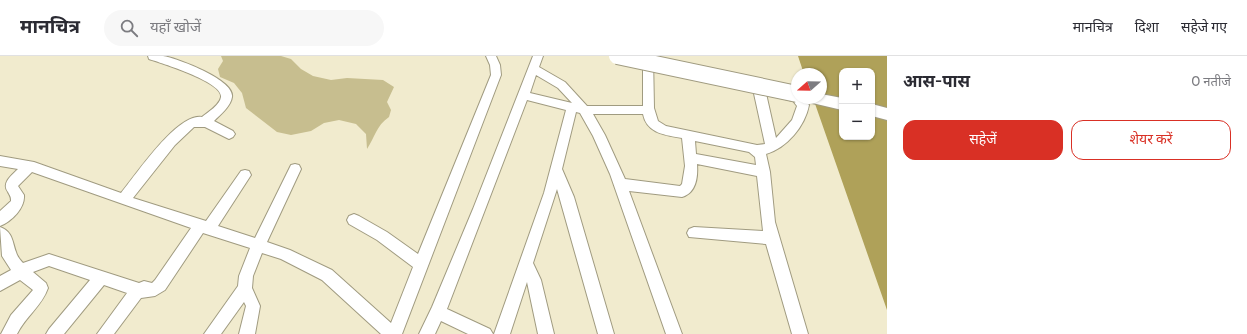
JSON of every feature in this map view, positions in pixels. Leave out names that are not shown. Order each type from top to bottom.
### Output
[{"type":"street","points":[[153,56],[168,58],[218,81],[227,89],[228,94],[224,102],[204,123]]},
{"type":"street","points":[[0,161],[29,166],[124,200],[259,244],[298,260],[328,275],[393,334],[496,75],[495,65],[490,56]]},
{"type":"street","points":[[427,334],[438,312],[480,208],[538,56]]},
{"type":"street","points":[[617,56],[791,93]]},
{"type":"street","points":[[648,60],[797,98],[803,105],[796,122],[782,140],[772,147],[756,150],[664,130],[657,127],[650,119],[648,60]]},
{"type":"street","points":[[534,69],[557,81],[571,94],[578,109],[599,137],[620,184],[667,310],[674,334]]},
{"type":"street","points":[[759,89],[772,147]]},
{"type":"street","points":[[523,95],[578,109],[649,110]]},
{"type":"street","points":[[827,101],[839,103]]},
{"type":"street","points":[[502,334],[556,169],[578,109]]},
{"type":"street","points":[[875,111],[887,114]]},
{"type":"street","points":[[124,200],[160,154],[191,123],[198,121],[229,134]]},
{"type":"street","points":[[620,184],[682,192],[687,190],[690,185],[688,135]]},
{"type":"street","points":[[756,150],[762,155],[768,222],[800,334]]},
{"type":"street","points":[[689,156],[764,172]]},
{"type":"street","points":[[0,220],[18,203],[18,195],[12,188],[12,184],[29,166]]},
{"type":"street","points":[[247,334],[253,306],[245,288],[246,276],[259,244],[295,169]]},
{"type":"street","points":[[556,169],[567,197],[606,334]]},
{"type":"street","points":[[0,284],[20,271],[40,262],[49,260],[101,278],[155,289],[160,285],[245,175]]},
{"type":"street","points":[[354,220],[382,236],[421,264]]},
{"type":"street","points":[[0,233],[7,240],[9,256],[20,271],[40,286],[40,291],[16,320],[9,334]]},
{"type":"street","points":[[694,234],[772,238]]},
{"type":"street","points":[[526,264],[534,280],[546,334]]},
{"type":"street","points":[[54,334],[101,278]]},
{"type":"street","points":[[105,334],[136,293],[145,287]]},
{"type":"street","points":[[212,334],[245,288]]},
{"type":"street","points":[[438,312],[485,334]]},
{"type":"shaded area","points":[[221,56],[281,56],[291,59],[301,69],[313,76],[331,80],[347,78],[383,80],[394,87],[387,102],[391,110],[389,117],[378,128],[367,149],[366,134],[356,124],[339,120],[324,123],[311,131],[291,135],[277,132],[246,108],[242,93],[234,83],[220,77],[218,69],[223,61]]},
{"type":"shaded area","points":[[798,56],[887,56],[887,310],[815,104],[827,104],[827,68],[802,68]]}]
